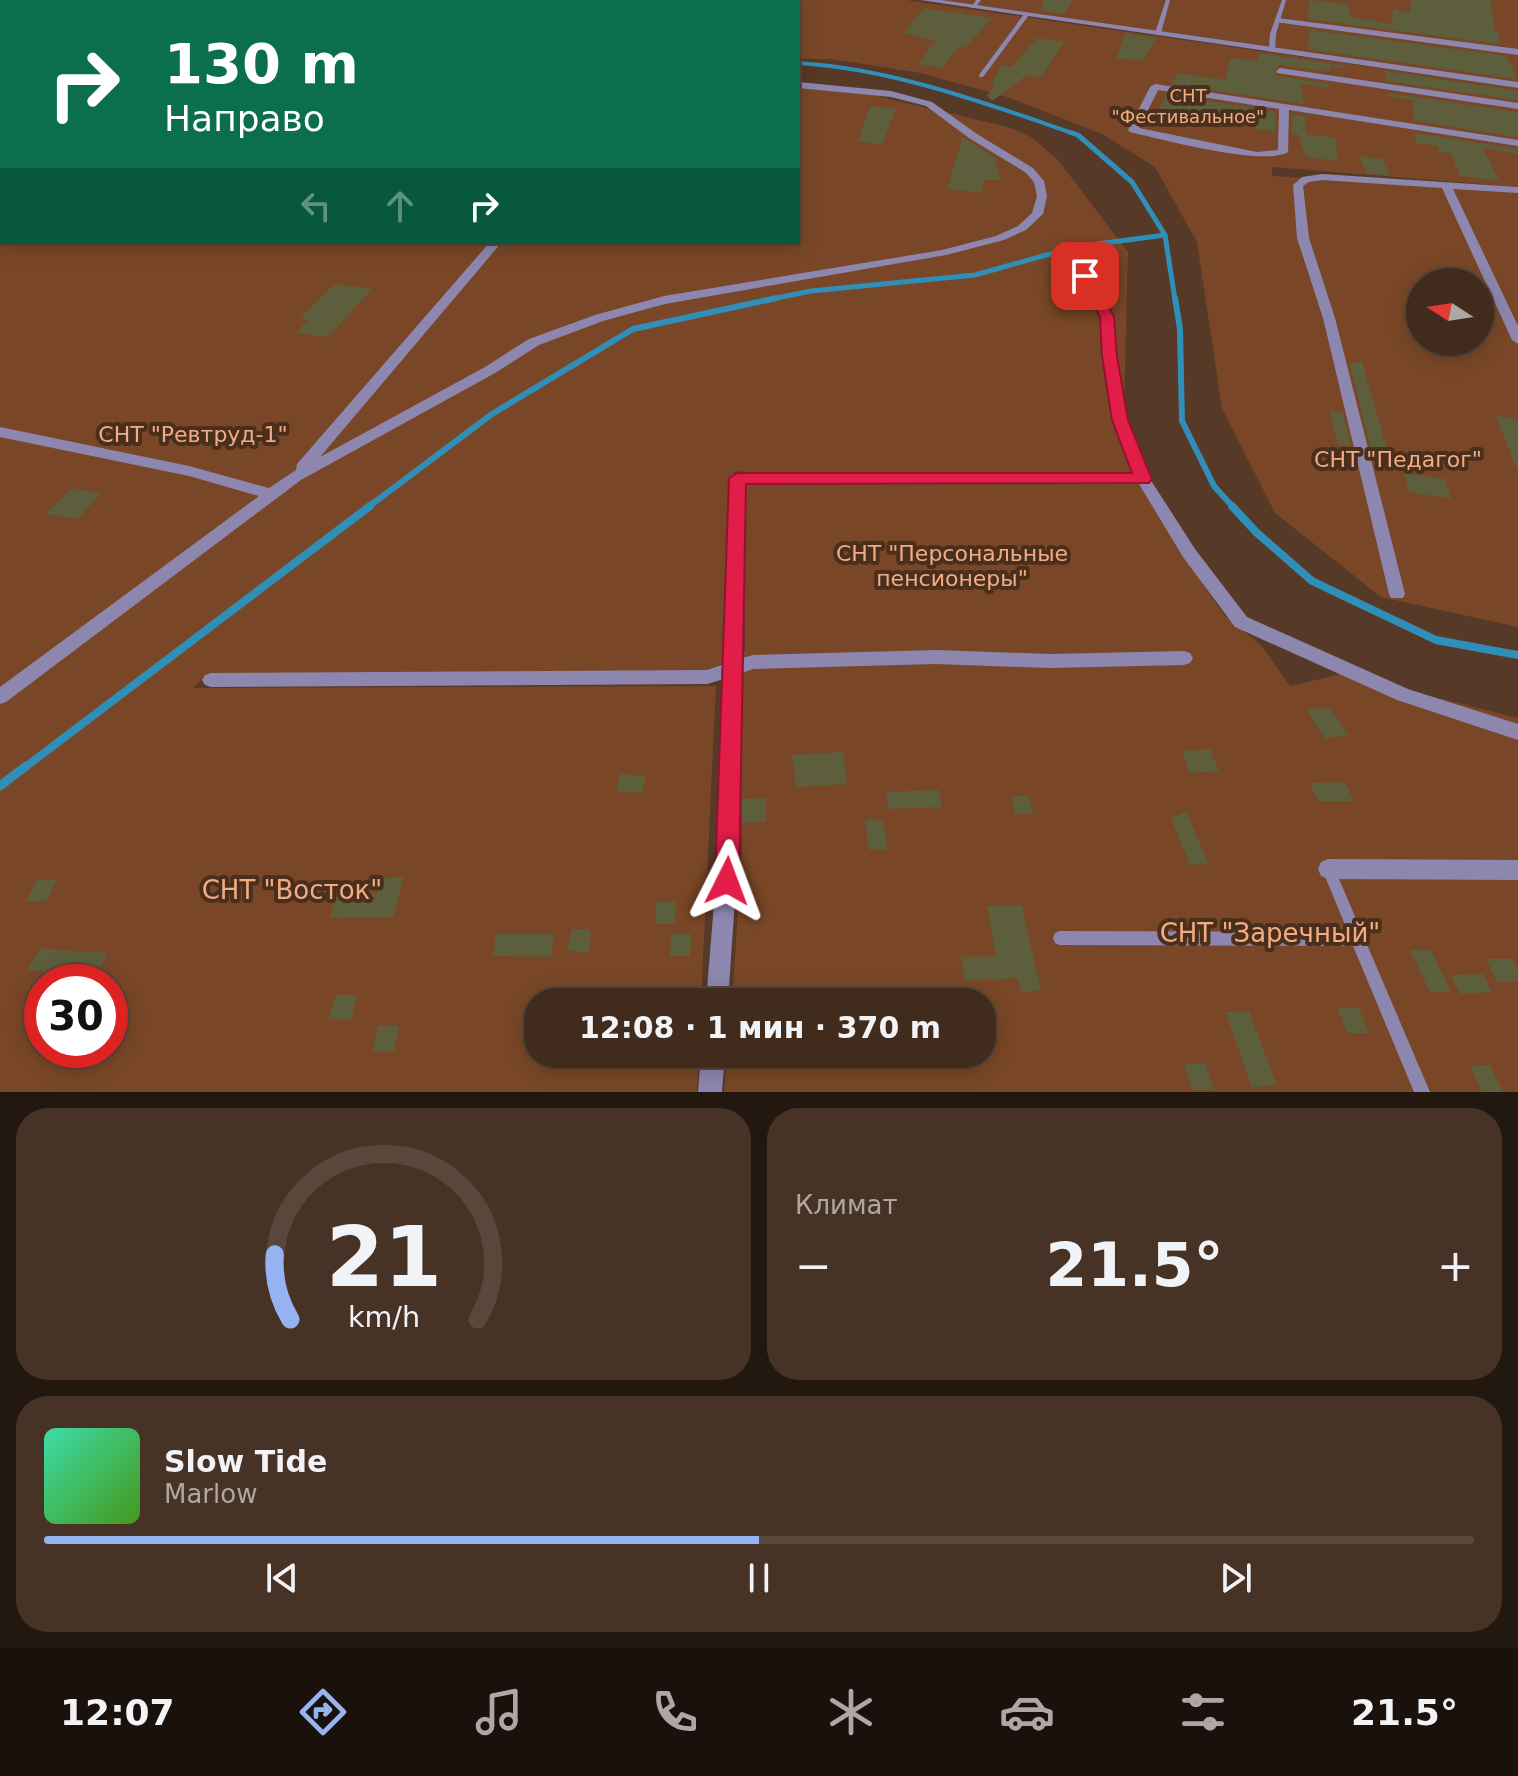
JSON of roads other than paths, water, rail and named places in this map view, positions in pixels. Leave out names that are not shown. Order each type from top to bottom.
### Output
[{"type":"street","points":[[924,0],[976,4],[1026,15],[1518,85]]},
{"type":"street","points":[[1278,20],[1518,52]]},
{"type":"street","points":[[1280,71],[1518,106]]},
{"type":"street","points":[[0,697],[296,476],[490,370],[534,342],[599,318],[664,300],[942,253],[1000,238],[1022,228],[1037,214],[1042,196],[1039,181],[1029,170],[973,136],[929,104],[891,94],[800,85]]},
{"type":"street","points":[[1284,107],[1283,152],[1274,155],[1257,155],[1133,130],[1155,87],[1518,143]]},
{"type":"street","points":[[1397,594],[1329,318],[1303,238],[1297,190],[1302,180],[1322,177],[1518,190]]},
{"type":"street","points":[[1446,185],[1518,340]]},
{"type":"street","points":[[296,476],[494,244]]},
{"type":"street","points":[[1085,276],[1107,317],[1109,356],[1120,420],[1143,479],[1189,553],[1241,622],[1403,695],[1518,732]]},
{"type":"street","points":[[0,432],[189,471],[271,494]]},
{"type":"street","points":[[718,988],[728,854],[738,478],[1143,479]]},
{"type":"street","points":[[211,680],[707,677],[753,662],[936,657],[1050,661],[1184,658]]},
{"type":"street","points":[[1328,869],[1518,870]]},
{"type":"street","points":[[710,1092],[712,1068]]},
{"type":"lane","points":[[1158,33],[1168,0]]},
{"type":"lane","points":[[1272,50],[1284,0]]},
{"type":"lane","points":[[981,76],[1026,15]]},
{"type":"lane","points":[[1328,869],[1422,1092]]},
{"type":"lane","points":[[1060,938],[1358,939]]},
{"type":"waterway","points":[[800,63],[869,72],[939,89],[1075,134]]},
{"type":"waterway","points":[[1069,132],[1075,134]]},
{"type":"waterway","points":[[1075,134],[1132,182],[1165,235]]},
{"type":"waterway","points":[[767,300],[811,291],[975,275],[1075,247],[1165,235]]},
{"type":"waterway","points":[[1165,235],[1175,300]]},
{"type":"waterway","points":[[367,508],[492,414],[633,329],[777,298]]},
{"type":"waterway","points":[[1175,298],[1180,329],[1182,421],[1214,486],[1234,508]]},
{"type":"waterway","points":[[24,768],[370,506]]},
{"type":"waterway","points":[[1232,506],[1256,532],[1312,581],[1436,640],[1518,655]]},
{"type":"waterway","points":[[0,786],[26,766]]},
{"type":"park label","name":"СНТ \"Фестивальное\"","points":[[1188,105]]},
{"type":"park label","name":"СНТ \"Ревтруд-1\"","points":[[193,434]]},
{"type":"park label","name":"СНТ \"Педагог\"","points":[[1398,459]]},
{"type":"park label","name":"СНТ \"Персональные пенсионеры\"","points":[[952,566]]},
{"type":"park label","name":"СНТ \"Восток\"","points":[[292,890]]},
{"type":"park label","name":"СНТ \"Заречный\"","points":[[1270,933]]}]
